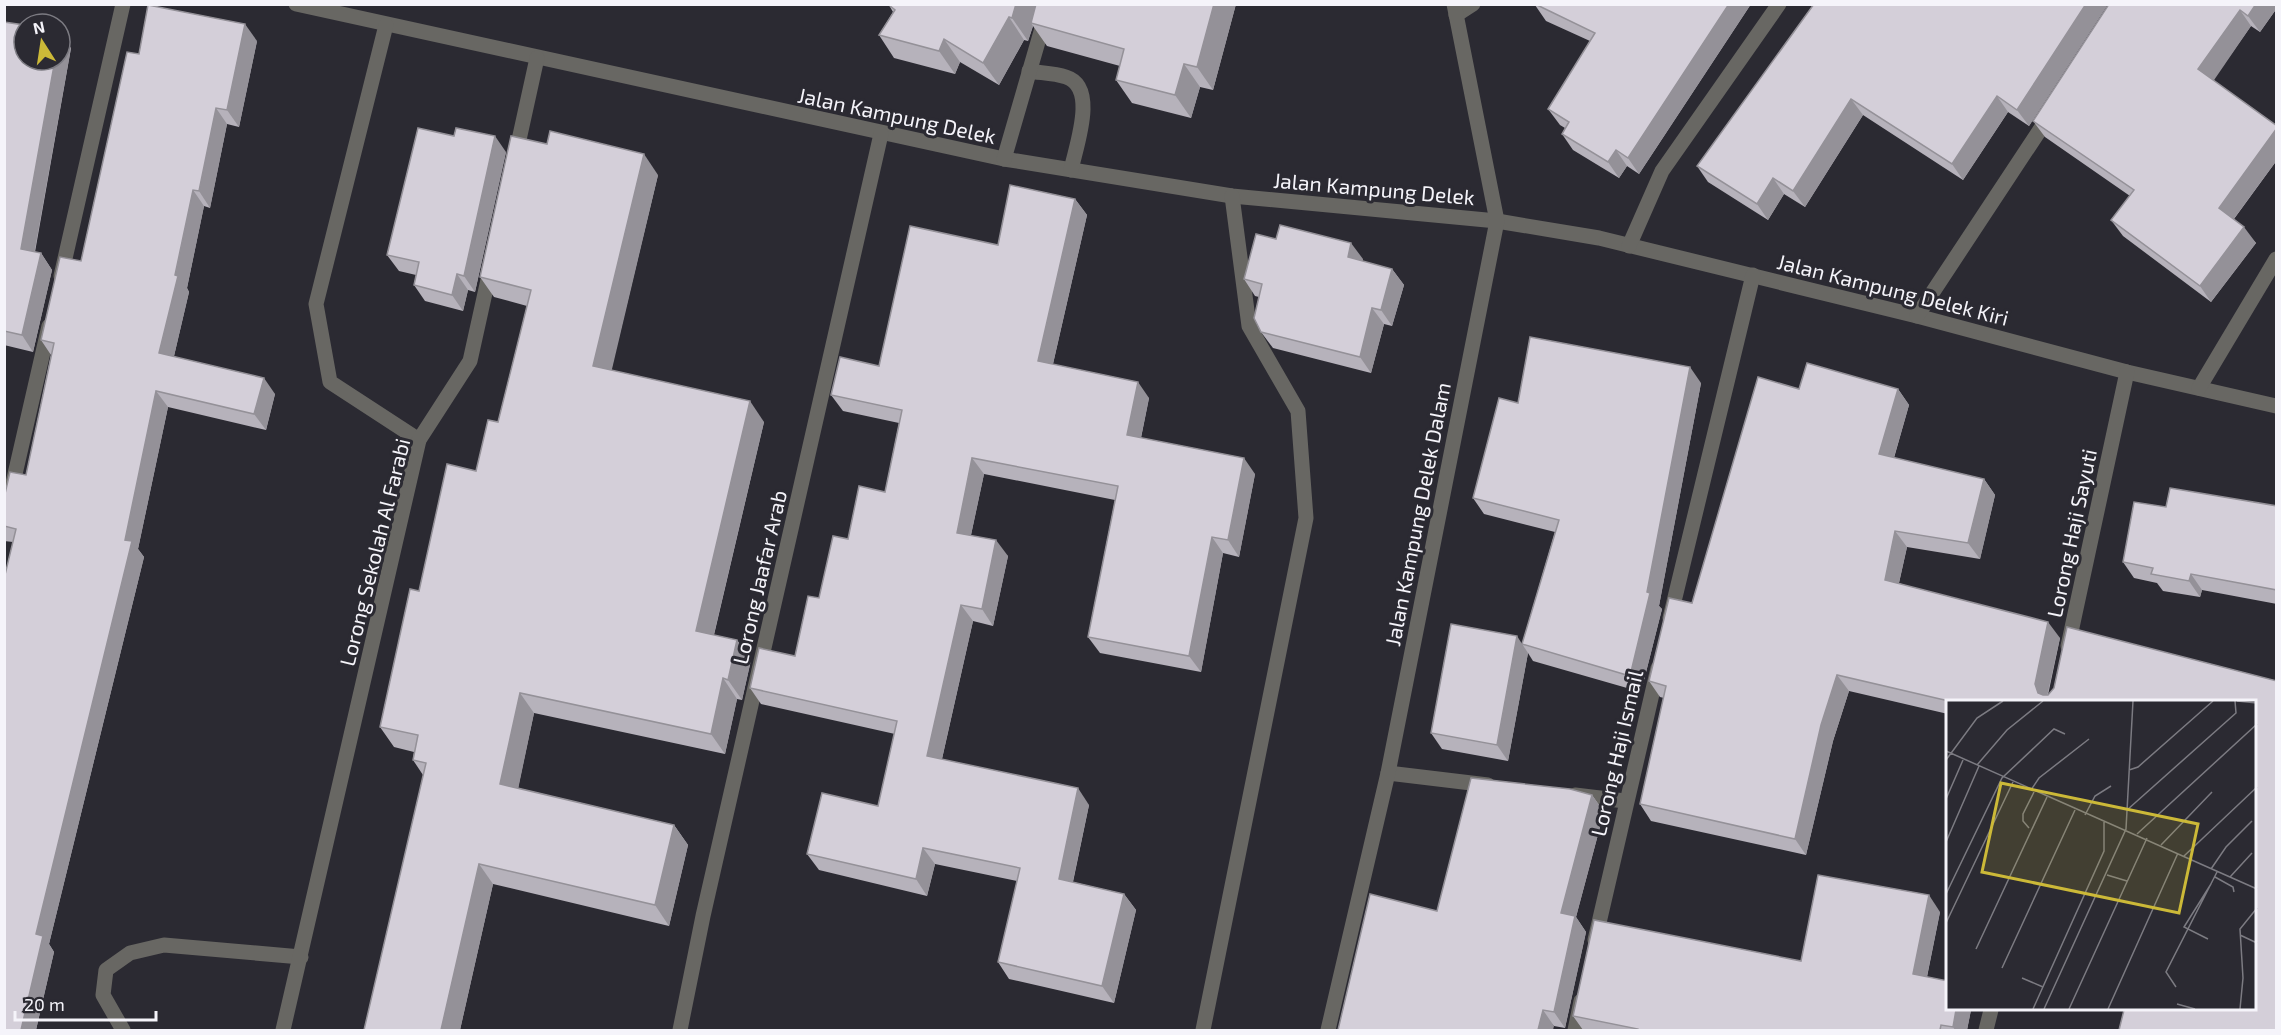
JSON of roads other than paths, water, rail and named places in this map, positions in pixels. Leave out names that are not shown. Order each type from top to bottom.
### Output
[{"type":"street","points":[[57,292],[123,4]]},
{"type":"street","name":"Jalan Kampung Delek","points":[[296,4],[348,10],[386,25],[1004,159],[1232,196],[1497,221]]},
{"type":"street","points":[[1004,159],[1049,4]]},
{"type":"street","points":[[1455,10],[1473,4]]},
{"type":"street","points":[[1629,246],[1662,171],[1779,4]]},
{"type":"street","name":"Jalan Kampung Delek Dalam","points":[[1328,1030],[1388,773],[1497,221],[1455,10]]},
{"type":"street","points":[[386,25],[316,304],[330,382],[419,440]]},
{"type":"street","points":[[511,175],[537,58]]},
{"type":"street","points":[[1029,71],[1068,77],[1082,89],[1084,105],[1071,170]]},
{"type":"street","points":[[1917,316],[2061,99]]},
{"type":"street","name":"Lorong Jaafar Arab","points":[[680,1030],[706,904],[881,134]]},
{"type":"street","points":[[1203,1030],[1306,518],[1298,411],[1249,326],[1232,196]]},
{"type":"street","name":"Jalan Kampung Delek Kiri","points":[[1497,221],[1599,238],[1917,316],[2127,372],[2277,406]]},
{"type":"street","name":"Lorong Sekolah Al Farabi","points":[[284,1030],[419,440],[470,361],[493,256]]},
{"type":"street","points":[[2199,388],[2277,259]]},
{"type":"street","points":[[1667,629],[1753,275]]},
{"type":"street","points":[[4,522],[52,315]]},
{"type":"street","name":"Lorong Haji Sayuti","points":[[2066,656],[2127,372]]},
{"type":"street","name":"Lorong Haji Ismail","points":[[1592,950],[1661,652]]},
{"type":"street","points":[[1388,773],[1507,787]]},
{"type":"street","points":[[1554,792],[1625,801]]},
{"type":"street","points":[[123,1030],[103,995],[106,970],[130,953],[164,945],[301,957]]},
{"type":"street","points":[[1575,1030],[1585,984]]},
{"type":"street","points":[[1986,1030],[1991,1011]]}]
